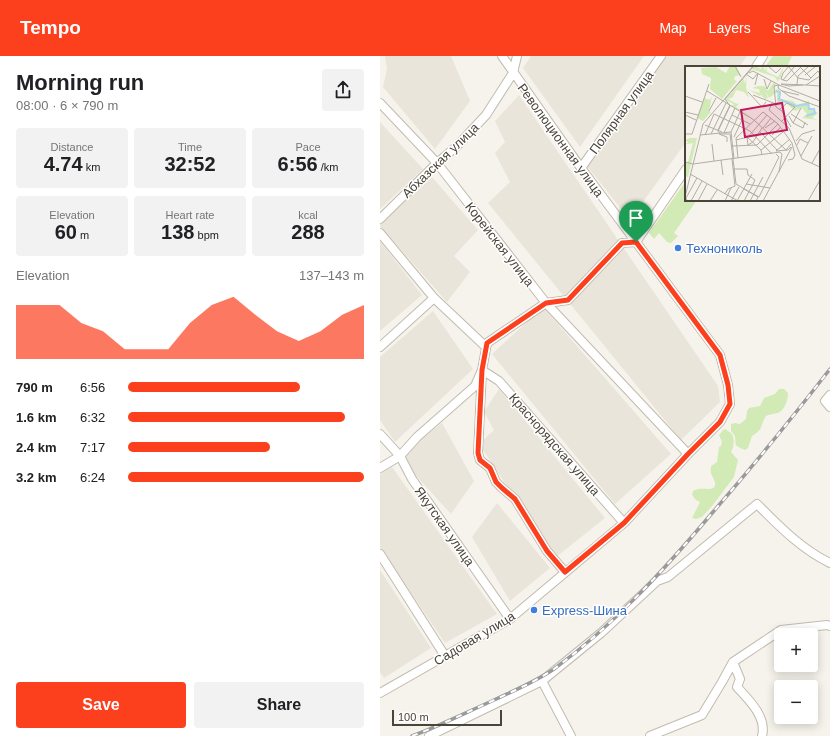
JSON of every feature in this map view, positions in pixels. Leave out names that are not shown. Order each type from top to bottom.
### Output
[{"type":"street","name":"Революционная улица","points":[[502,56],[581,168],[636,242]]},
{"type":"street","name":"Абхазская улица","points":[[380,219],[437,163],[456,147],[486,115],[513,73],[517,56]]},
{"type":"street","name":"Полярная улица","points":[[581,168],[661,56]]},
{"type":"street","points":[[757,66],[763,56]]},
{"type":"street","name":"Корейская улица","points":[[380,103],[437,163],[546,303],[688,454]]},
{"type":"street","points":[[565,572],[547,551],[515,499],[496,482],[490,468],[480,460],[478,453],[482,370],[486,346],[487,343],[546,303],[568,300],[622,243],[636,242],[685,170]]},
{"type":"street","points":[[380,233],[434,298],[486,346]]},
{"type":"street","name":"Садовая улица","points":[[380,693],[510,619],[624,523],[720,422],[730,404],[728,385],[720,355],[636,242]]},
{"type":"street","points":[[380,346],[434,298]]},
{"type":"street","points":[[380,468],[400,456],[417,437],[475,386],[482,370]]},
{"type":"street","name":"Краснорядская улица","points":[[482,370],[499,381],[624,523]]},
{"type":"street","points":[[830,395],[825,401],[830,407]]},
{"type":"street","name":"Якутская улица","points":[[380,434],[400,456],[412,479],[510,619]]},
{"type":"street","points":[[428,736],[542,681],[601,633],[657,581],[668,577],[757,504],[790,536],[819,558],[830,563]]},
{"type":"street","points":[[380,554],[445,656]]},
{"type":"street","points":[[650,736],[702,715],[733,662],[781,630],[829,624]]},
{"type":"street","points":[[733,662],[740,679],[737,687],[758,711],[764,730],[762,736]]},
{"type":"street","points":[[542,681],[571,736]]},
{"type":"shaded area","points":[[385,56],[451,56],[470,101],[435,149],[383,87],[387,69]]},
{"type":"shaded area","points":[[531,56],[644,56],[580,147],[523,68]]},
{"type":"shaded area","points":[[663,56],[747,56],[740,66],[685,66],[685,143],[630,220],[586,165]]},
{"type":"shaded area","points":[[519,95],[718,386],[720,402],[681,440],[488,203],[510,182],[495,153],[505,142],[495,121]]},
{"type":"shaded area","points":[[380,122],[423,169],[380,209]]},
{"type":"shaded area","points":[[431,176],[478,230],[454,256],[470,272],[447,302],[380,226],[380,223]]},
{"type":"shaded area","points":[[380,241],[422,295],[380,331]]},
{"type":"shaded area","points":[[543,307],[671,454],[615,504],[492,354]]},
{"type":"shaded area","points":[[433,311],[473,369],[395,442],[380,420],[380,357]]},
{"type":"shaded area","points":[[499,389],[605,518],[555,558],[479,444],[494,430],[484,412]]},
{"type":"shaded area","points":[[442,423],[474,481],[451,514],[399,457]]},
{"type":"shaded area","points":[[392,467],[497,614],[445,643],[380,548],[380,474]]},
{"type":"shaded area","points":[[497,503],[550,568],[510,601],[472,537]]},
{"type":"shaded area","points":[[380,570],[431,648],[384,678],[380,672]]},
{"type":"green space","points":[[773,56],[792,56],[787,66],[766,66]]},
{"type":"green space","points":[[685,182],[685,201],[696,201],[674,233],[678,236],[671,243],[667,242],[659,233],[654,239],[649,233]]},
{"type":"green space","points":[[779,389],[784,389],[788,393],[787,402],[783,410],[766,416],[760,429],[752,436],[748,448],[745,450],[737,446],[735,436],[731,431],[731,424],[740,424],[746,419],[749,408],[760,406],[764,398],[775,394]]},
{"type":"green space","points":[[726,429],[733,437],[734,442],[731,452],[738,460],[734,477],[702,517],[696,519],[692,518],[700,502],[692,495],[693,491],[715,487],[711,466],[717,462],[719,447],[721,446],[722,442],[719,435]]},
{"type":"railway","points":[[412,736],[516,690],[539,678],[554,669],[598,634],[676,555],[787,424],[830,369]]},
{"type":"place","name":"Технониколь","points":[[678,248]]},
{"type":"place","name":"Express-Шина","points":[[534,610]]},
{"type":"route","points":[[636,242],[720,355],[728,385],[730,404],[720,422],[624,523],[565,572],[547,551],[515,499],[496,482],[490,468],[480,460],[478,453],[482,370],[487,343],[546,303],[568,300],[622,243],[636,242]]}]
